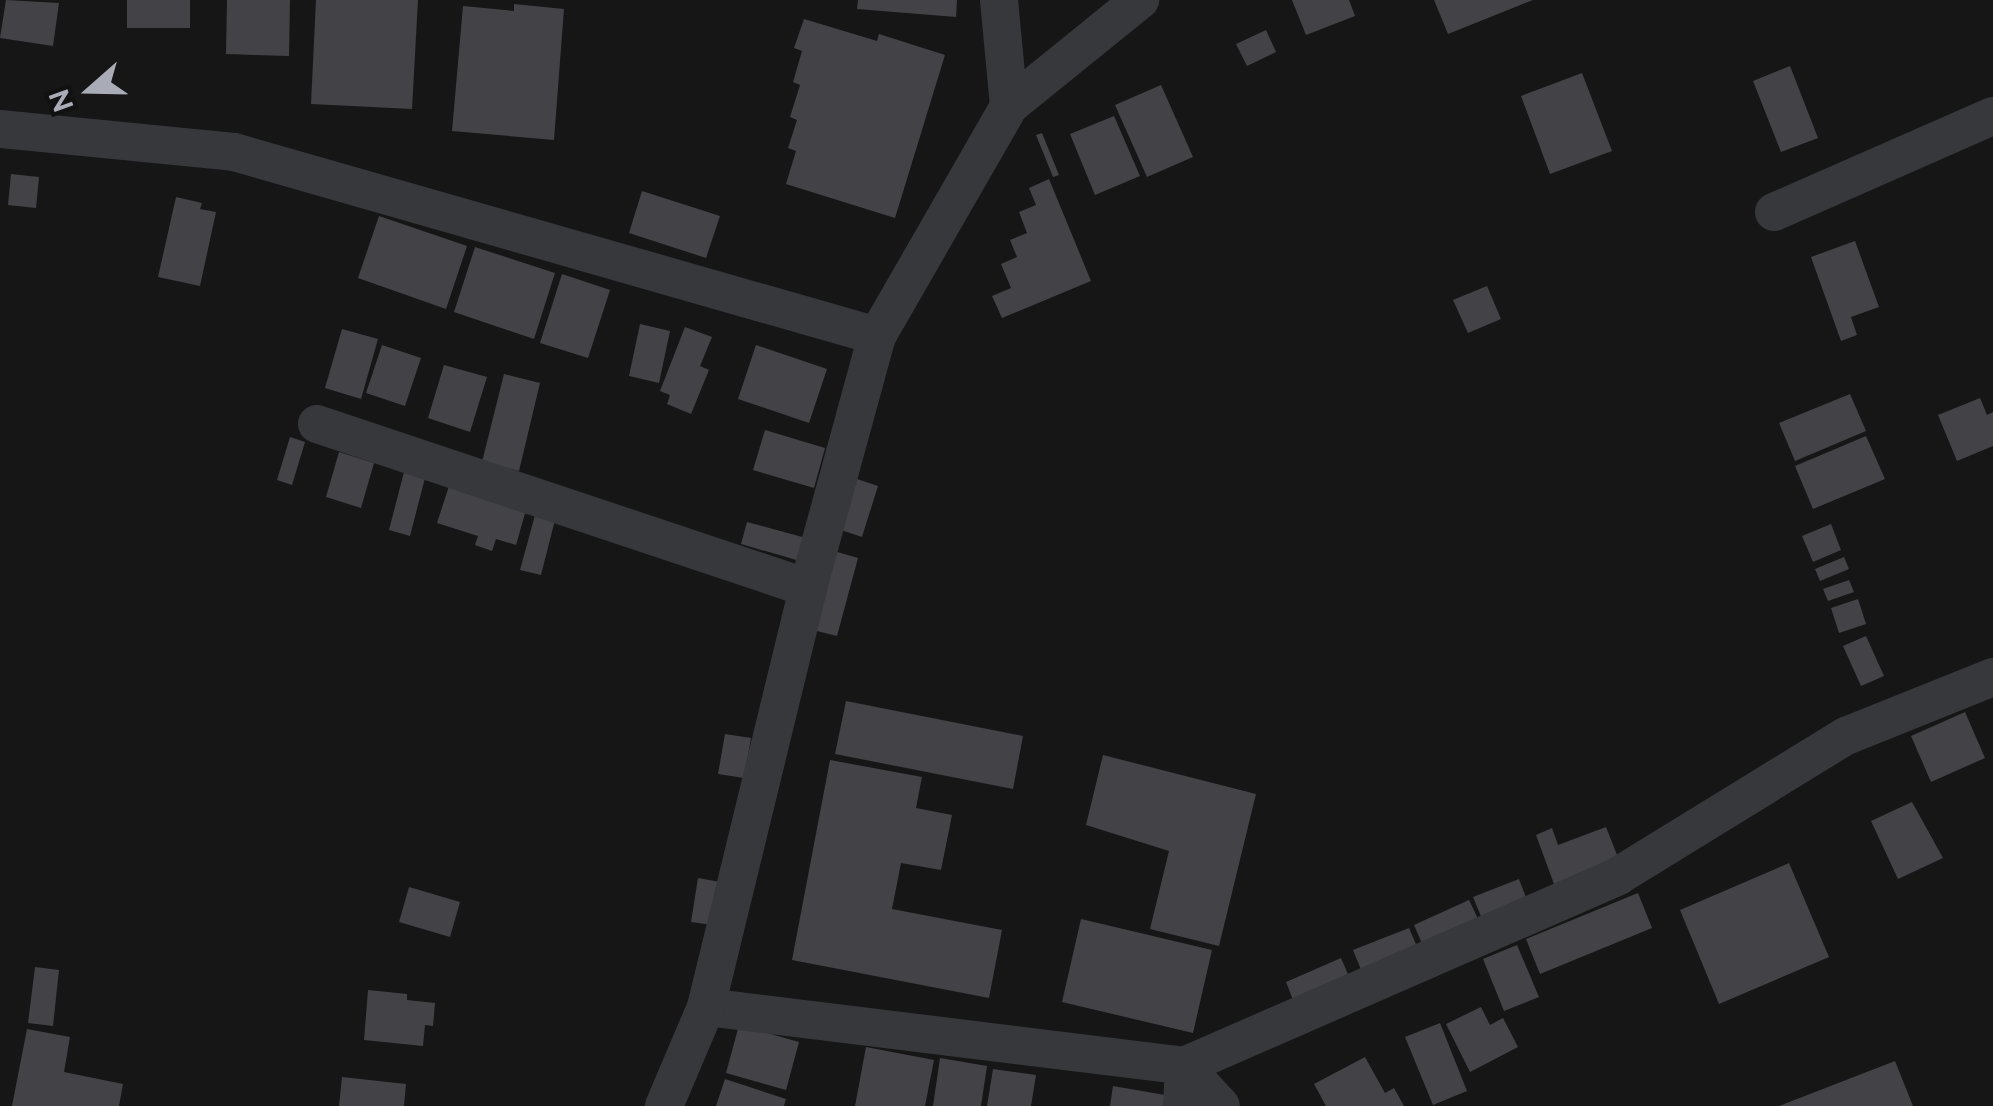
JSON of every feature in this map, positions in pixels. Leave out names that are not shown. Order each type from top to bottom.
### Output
[{"type":"street","points":[[999,0],[1009,106]]},
{"type":"street","points":[[664,1106],[706,1007],[808,588],[877,336],[1009,106],[1140,0]]},
{"type":"street","points":[[1774,212],[1993,116]]},
{"type":"street","points":[[0,128],[234,152],[877,336]]},
{"type":"street","points":[[317,424],[808,588]]},
{"type":"street","points":[[706,1007],[1184,1066],[1618,876],[1846,736],[1993,677]]},
{"type":"street","points":[[1182,1106],[1184,1066]]},
{"type":"street","points":[[1184,1066],[1222,1106]]},
{"type":"building","points":[[6,0],[59,3],[53,46],[0,38]]},
{"type":"building","points":[[127,0],[190,0],[190,28],[127,28]]},
{"type":"building","points":[[227,0],[290,0],[289,56],[226,54]]},
{"type":"building","points":[[316,0],[418,0],[412,109],[311,104]]},
{"type":"building","points":[[858,0],[957,0],[956,17],[857,9]]},
{"type":"building","points":[[1292,0],[1349,0],[1355,16],[1306,35]]},
{"type":"building","points":[[1434,0],[1533,0],[1448,34]]},
{"type":"building","points":[[514,4],[564,9],[554,140],[452,131],[463,6],[514,11]]},
{"type":"building","points":[[804,19],[877,41],[879,34],[945,55],[895,218],[786,184],[796,151],[788,148],[797,120],[790,117],[800,85],[793,82],[802,51],[794,48]]},
{"type":"building","points":[[1266,30],[1276,52],[1247,66],[1236,44]]},
{"type":"building","points":[[1790,66],[1818,138],[1781,152],[1753,81]]},
{"type":"building","points":[[1582,73],[1612,151],[1550,174],[1521,96]]},
{"type":"building","points":[[1161,85],[1193,157],[1147,177],[1115,105]]},
{"type":"building","points":[[1114,116],[1140,176],[1095,195],[1070,134]]},
{"type":"building","points":[[1042,133],[1059,175],[1053,177],[1036,135]]},
{"type":"building","points":[[11,174],[39,177],[36,208],[8,205]]},
{"type":"building","points":[[1049,179],[1091,281],[1002,318],[992,296],[1011,288],[1001,264],[1017,257],[1010,240],[1027,233],[1019,212],[1036,205],[1029,188]]},
{"type":"building","points":[[642,191],[720,216],[706,258],[629,233]]},
{"type":"building","points":[[176,197],[202,203],[200,209],[216,212],[200,286],[158,277]]},
{"type":"building","points":[[379,216],[467,246],[446,309],[358,278]]},
{"type":"building","points":[[1855,241],[1879,307],[1851,317],[1857,335],[1841,341],[1811,257]]},
{"type":"building","points":[[475,247],[555,273],[534,339],[454,312]]},
{"type":"building","points":[[562,274],[610,290],[588,358],[540,343]]},
{"type":"building","points":[[1487,286],[1501,319],[1468,333],[1453,300]]},
{"type":"building","points":[[640,324],[670,331],[659,383],[629,376]]},
{"type":"building","points":[[685,327],[712,337],[700,366],[709,370],[691,414],[667,404],[670,395],[660,391]]},
{"type":"building","points":[[342,329],[378,339],[361,399],[325,388]]},
{"type":"building","points":[[382,345],[421,358],[405,406],[366,393]]},
{"type":"building","points":[[756,345],[827,369],[809,423],[738,399]]},
{"type":"building","points":[[444,365],[487,377],[470,432],[428,418]]},
{"type":"building","points":[[504,374],[540,383],[519,471],[482,462]]},
{"type":"building","points":[[1850,394],[1866,431],[1795,461],[1779,423]]},
{"type":"building","points":[[1980,398],[1987,415],[1993,412],[1993,446],[1957,461],[1938,415]]},
{"type":"building","points":[[765,430],[825,448],[814,488],[753,470]]},
{"type":"building","points":[[1866,436],[1885,479],[1813,509],[1795,466]]},
{"type":"building","points":[[290,437],[305,442],[292,485],[277,480]]},
{"type":"building","points":[[339,452],[374,463],[361,508],[326,497]]},
{"type":"building","points":[[404,472],[425,478],[410,536],[389,530]]},
{"type":"building","points":[[857,479],[878,486],[862,537],[841,530]]},
{"type":"building","points":[[449,486],[526,510],[516,545],[496,539],[492,551],[475,545],[478,536],[437,523]]},
{"type":"building","points":[[535,515],[555,520],[541,575],[520,570]]},
{"type":"building","points":[[747,522],[806,538],[800,561],[741,544]]},
{"type":"building","points":[[1831,524],[1841,550],[1813,562],[1802,536]]},
{"type":"building","points":[[834,551],[858,558],[837,636],[813,630]]},
{"type":"building","points":[[1844,557],[1849,569],[1820,581],[1815,569]]},
{"type":"building","points":[[1849,580],[1854,592],[1828,601],[1823,589]]},
{"type":"building","points":[[1858,599],[1866,624],[1839,633],[1831,608]]},
{"type":"building","points":[[1866,636],[1884,676],[1861,686],[1843,646]]},
{"type":"building","points":[[846,701],[1023,736],[1013,789],[835,754]]},
{"type":"building","points":[[1965,712],[1985,758],[1931,782],[1911,736]]},
{"type":"building","points":[[725,734],[751,738],[744,778],[718,774]]},
{"type":"building","points":[[1103,755],[1256,794],[1219,946],[1150,929],[1169,851],[1086,825]]},
{"type":"building","points":[[830,760],[922,777],[916,808],[952,815],[941,870],[901,863],[892,909],[1002,930],[989,998],[792,960]]},
{"type":"building","points":[[1912,802],[1943,858],[1898,879],[1871,821]]},
{"type":"building","points":[[1606,827],[1623,870],[1558,895],[1536,835],[1552,828],[1558,845]]},
{"type":"building","points":[[1789,863],[1829,957],[1719,1004],[1680,910]]},
{"type":"building","points":[[698,878],[720,882],[713,925],[691,922]]},
{"type":"building","points":[[1519,879],[1530,908],[1485,926],[1473,897]]},
{"type":"building","points":[[409,887],[460,902],[450,937],[399,922]]},
{"type":"building","points":[[1638,893],[1652,928],[1540,974],[1526,939]]},
{"type":"building","points":[[1469,900],[1480,923],[1424,948],[1414,925]]},
{"type":"building","points":[[1081,919],[1212,950],[1193,1033],[1062,1002]]},
{"type":"building","points":[[1409,928],[1418,949],[1362,972],[1353,950]]},
{"type":"building","points":[[1517,945],[1539,997],[1504,1011],[1483,959]]},
{"type":"building","points":[[1341,958],[1351,981],[1295,1005],[1286,982]]},
{"type":"building","points":[[35,967],[59,970],[53,1026],[28,1023]]},
{"type":"building","points":[[368,990],[407,994],[407,1000],[435,1003],[433,1026],[425,1025],[423,1046],[364,1040]]},
{"type":"building","points":[[1481,1007],[1490,1025],[1503,1018],[1518,1047],[1470,1072],[1446,1024]]},
{"type":"building","points":[[1440,1023],[1467,1091],[1433,1105],[1405,1037]]},
{"type":"building","points":[[739,1025],[799,1042],[786,1090],[726,1073]]},
{"type":"building","points":[[27,1029],[70,1037],[64,1072],[123,1084],[119,1106],[12,1106]]},
{"type":"building","points":[[866,1047],[934,1060],[925,1106],[855,1106]]},
{"type":"building","points":[[1365,1057],[1385,1093],[1394,1088],[1404,1106],[1326,1106],[1314,1084]]},
{"type":"building","points":[[940,1058],[987,1066],[981,1106],[933,1106]]},
{"type":"building","points":[[1895,1061],[1913,1106],[1779,1106]]},
{"type":"building","points":[[993,1069],[1036,1075],[1031,1106],[987,1106]]},
{"type":"building","points":[[342,1077],[406,1084],[404,1106],[339,1106]]},
{"type":"building","points":[[725,1079],[786,1099],[784,1106],[716,1106]]},
{"type":"building","points":[[1113,1086],[1165,1095],[1163,1106],[1110,1106]]}]
